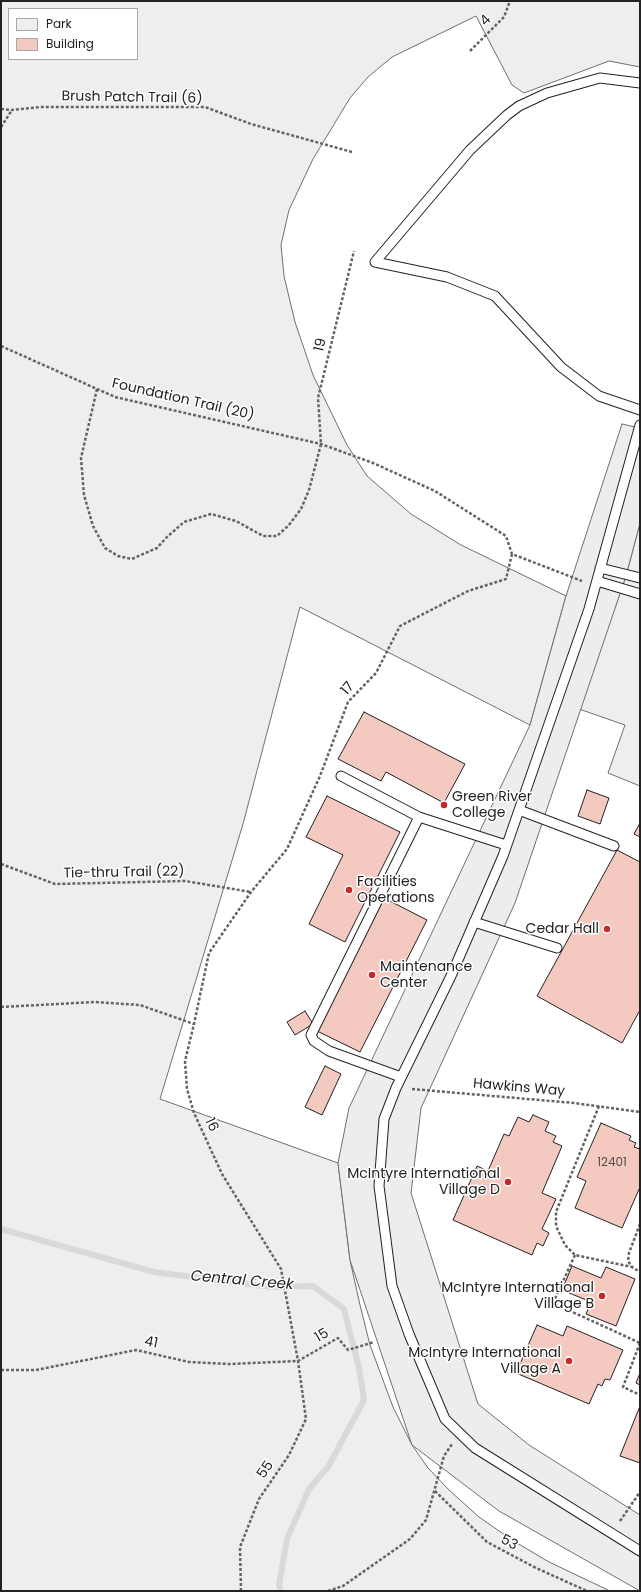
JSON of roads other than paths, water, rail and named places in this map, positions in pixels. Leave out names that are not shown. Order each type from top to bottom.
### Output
[{"type":"lane","points":[[640,83],[600,78],[547,93],[519,106],[506,115],[470,150],[376,262],[447,277],[495,296],[561,367],[598,396],[640,410]]},
{"type":"lane","points":[[640,425],[596,584],[519,810],[506,845],[451,976],[396,1088],[384,1119],[379,1186],[392,1286],[409,1334],[446,1419],[475,1448],[640,1551]]},
{"type":"lane","points":[[600,568],[640,578]]},
{"type":"lane","points":[[596,584],[640,594]]},
{"type":"lane","points":[[341,776],[419,817],[506,845]]},
{"type":"lane","points":[[519,810],[614,846]]},
{"type":"lane","points":[[402,1077],[329,1051],[314,1041],[311,1035],[419,817]]},
{"type":"lane","points":[[474,922],[557,948]]},
{"type":"waterway","name":"Central Creek","points":[[1,1229],[154,1272],[272,1287],[313,1286],[344,1309],[359,1368],[364,1400],[328,1467],[309,1489],[287,1539],[279,1585],[281,1591]]},
{"type":"place","name":"Green River College","points":[[444,805]]},
{"type":"place","name":"Facilities Operations","points":[[349,890]]},
{"type":"place","name":"Cedar Hall","points":[[607,929]]},
{"type":"place","name":"Maintenance Center","points":[[372,975]]},
{"type":"place","name":"McIntyre International Village D","points":[[508,1182]]},
{"type":"place","name":"McIntyre International Village B","points":[[602,1296]]},
{"type":"place","name":"McIntyre International Village A","points":[[569,1361]]}]
